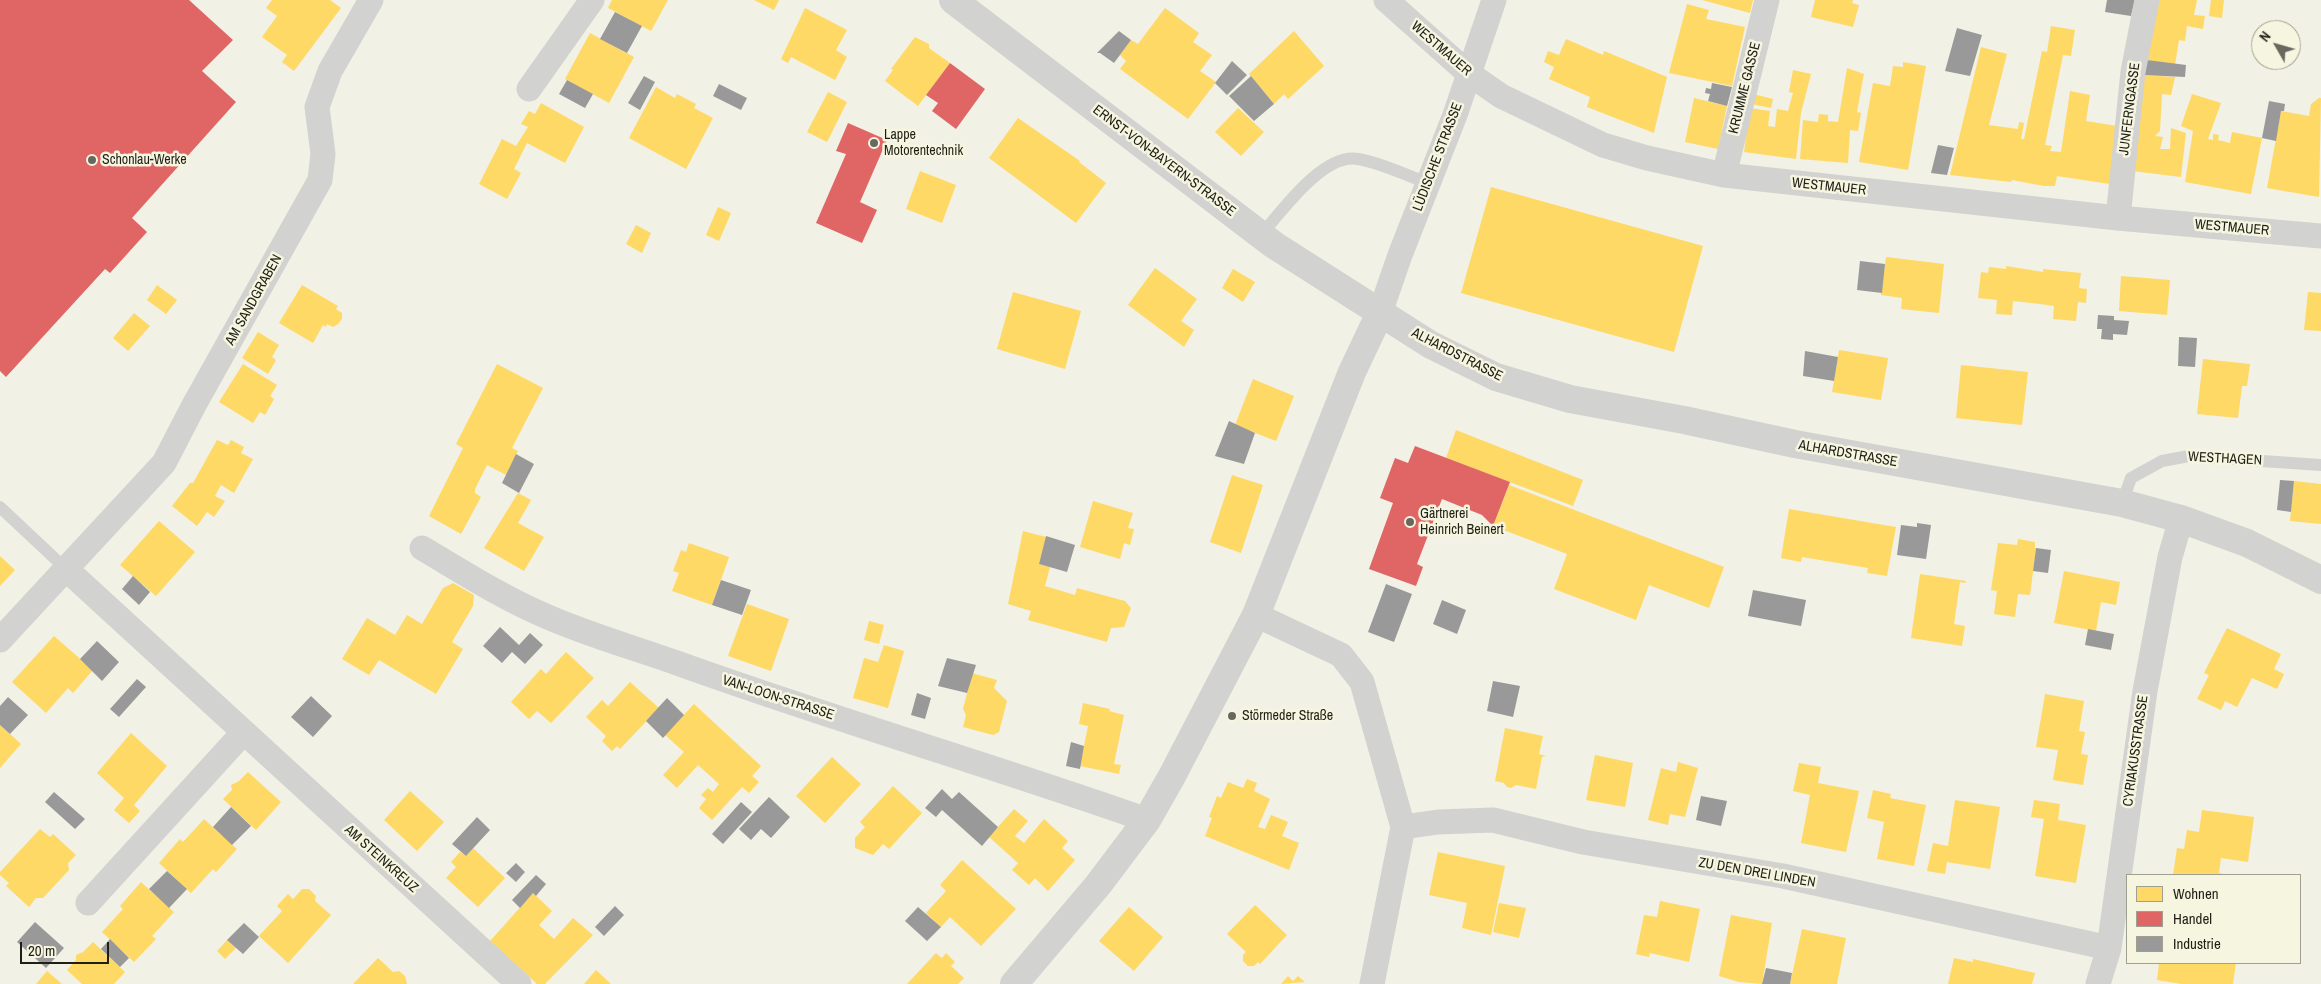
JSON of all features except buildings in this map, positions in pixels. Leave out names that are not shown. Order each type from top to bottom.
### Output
[{"type":"main road","name":"ERNST-VON-BAYERN-STRASSE","points":[[953,0],[1261,235],[1326,280],[1380,313]]},
{"type":"main road","name":"ALHARDSTRASSE","points":[[1380,313],[1431,345],[1496,377],[1570,399],[1684,420],[1795,444],[2122,503],[2181,519],[2247,543],[2321,580]]},
{"type":"main road","points":[[1014,984],[1098,885],[1147,820],[1172,776],[1256,615],[1352,372],[1380,313]]},
{"type":"street","name":"AM SANDGRABEN","points":[[0,640],[164,463],[194,405],[298,223],[320,180],[323,154],[317,108],[330,71],[371,0]]},
{"type":"street","points":[[529,88],[592,0]]},
{"type":"street","name":"WESTMAUER","points":[[1386,0],[1468,73],[1501,96],[1603,145],[1647,158],[1724,175],[2118,218],[2321,236]]},
{"type":"street","name":"LÜDISCHE STRASSE","points":[[1380,313],[1455,115],[1494,0]]},
{"type":"street","name":"KRUMME GASSE","points":[[1724,175],[1767,0]]},
{"type":"street","name":"JUNFERNGASSE","points":[[2118,218],[2133,72],[2147,0]]},
{"type":"street","name":"CYRIAKUSSTRASSE","points":[[2098,984],[2109,948],[2145,691],[2170,557],[2181,519]]},
{"type":"street","name":"VAN-LOON-STRASSE","points":[[422,548],[477,581],[542,615],[714,677],[921,746],[1032,780],[1147,820]]},
{"type":"street","name":"AM STEINKREUZ","points":[[66,569],[242,733],[519,984]]},
{"type":"street","points":[[1256,615],[1341,655],[1362,682],[1403,827],[1372,984]]},
{"type":"street","points":[[88,903],[242,733]]},
{"type":"street","name":"ZU DEN DREI LINDEN","points":[[1403,827],[1438,822],[1493,820],[1583,842],[1783,876],[2109,948]]},
{"type":"lane","points":[[1261,235],[1306,185],[1340,159],[1357,158],[1428,184]]},
{"type":"lane","name":"WESTHAGEN","points":[[2122,503],[2131,478],[2162,460],[2190,456],[2321,465]]},
{"type":"lane","points":[[0,507],[66,569]]},
{"type":"place","name":"Lappe Motorentechnik","points":[[874,143]]},
{"type":"place","name":"Schonlau-Werke","points":[[92,160]]},
{"type":"place","name":"Gärtnerei Heinrich Beinert","points":[[1410,522]]},
{"type":"place","name":"Störmeder Straße","points":[[1232,716]]}]
